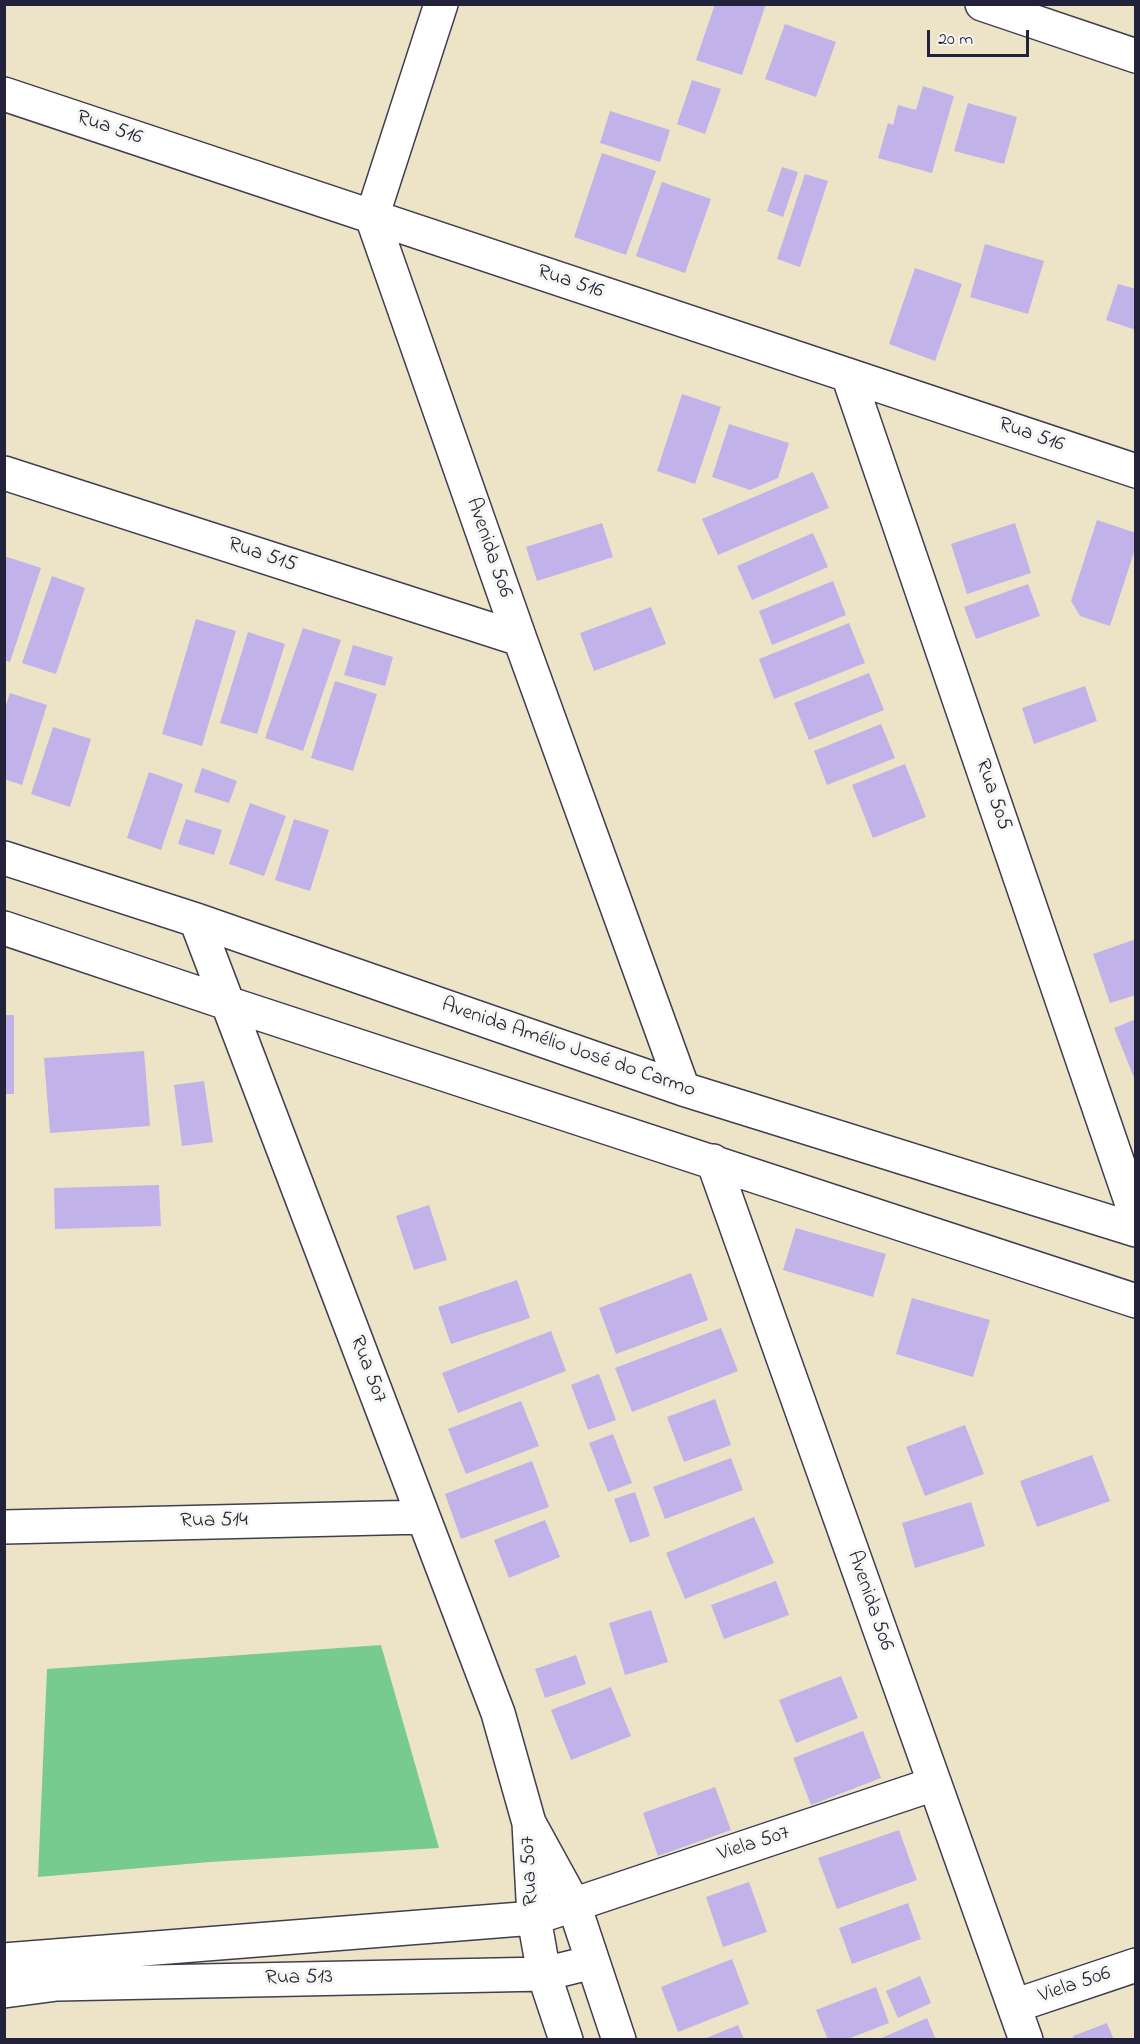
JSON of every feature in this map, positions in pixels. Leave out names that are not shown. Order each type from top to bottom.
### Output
[{"type":"street","points":[[372,217],[441,4]]},
{"type":"street","points":[[982,4],[1136,56]]},
{"type":"street","name":"Rua 516","points":[[4,94],[1136,471]]},
{"type":"street","name":"Avenida 506","points":[[372,217],[520,639],[684,1089]]},
{"type":"street","name":"Rua 505","points":[[848,375],[1136,1216]]},
{"type":"street","name":"Rua 515","points":[[4,473],[520,639]]},
{"type":"street","name":"Avenida Amélio José do Carmo","points":[[4,858],[196,920],[684,1089],[1136,1230]]},
{"type":"street","name":"Rua 507","points":[[196,920],[230,1004],[498,1713],[529,1823],[534,1918],[544,1974],[566,2040]]},
{"type":"street","points":[[4,928],[1136,1301]]},
{"type":"street","name":"Avenida 506","points":[[713,1161],[1026,2040]]},
{"type":"street","name":"Rua 514","points":[[4,1527],[423,1517]]},
{"type":"street","name":"Viela 507","points":[[574,1905],[934,1784]]},
{"type":"street","name":"Rua 507","points":[[529,1823],[574,1905],[619,2040]]},
{"type":"street","name":"Rua 513","points":[[4,1960],[534,1918],[574,1905]]},
{"type":"street","name":"Rua 513","points":[[4,1991],[57,1984],[544,1974],[593,1962]]},
{"type":"street","name":"Viela 506","points":[[1014,2006],[1136,1965]]},
{"type":"green space","points":[[381,1645],[439,1848],[210,1862],[38,1877],[47,1669]]},
{"type":"building","points":[[715,4],[766,4],[742,75],[696,60]]},
{"type":"building","points":[[785,24],[836,42],[816,97],[765,79]]},
{"type":"building","points":[[692,80],[721,89],[705,134],[677,124]]},
{"type":"building","points":[[923,86],[954,96],[932,173],[878,158],[888,123],[893,125],[898,105],[916,110]]},
{"type":"building","points":[[968,103],[1017,117],[1004,164],[954,151]]},
{"type":"building","points":[[610,111],[670,130],[660,162],[600,143]]},
{"type":"building","points":[[602,153],[656,171],[626,255],[574,237]]},
{"type":"building","points":[[782,167],[798,172],[783,217],[767,211]]},
{"type":"building","points":[[805,174],[828,181],[800,267],[777,259]]},
{"type":"building","points":[[662,182],[711,199],[685,273],[636,256]]},
{"type":"building","points":[[985,244],[1044,261],[1028,314],[970,297]]},
{"type":"building","points":[[915,268],[962,284],[935,361],[889,344]]},
{"type":"building","points":[[1118,284],[1136,289],[1136,330],[1106,320]]},
{"type":"building","points":[[682,394],[721,407],[695,484],[657,471]]},
{"type":"building","points":[[729,424],[789,443],[778,478],[750,490],[712,477]]},
{"type":"building","points":[[813,472],[829,508],[718,555],[702,519]]},
{"type":"building","points":[[1097,520],[1136,533],[1136,546],[1110,626],[1080,616],[1071,601]]},
{"type":"building","points":[[602,523],[613,557],[537,581],[526,547]]},
{"type":"building","points":[[1015,523],[1031,573],[967,594],[951,544]]},
{"type":"building","points":[[813,533],[828,567],[752,600],[737,566]]},
{"type":"building","points":[[4,556],[41,568],[10,662],[4,660]]},
{"type":"building","points":[[52,576],[85,588],[56,674],[22,663]]},
{"type":"building","points":[[833,581],[846,615],[772,645],[759,611]]},
{"type":"building","points":[[1028,584],[1040,616],[976,639],[964,607]]},
{"type":"building","points":[[651,607],[666,644],[594,671],[580,633]]},
{"type":"building","points":[[196,619],[236,631],[202,746],[162,734]]},
{"type":"building","points":[[849,623],[865,663],[774,699],[759,659]]},
{"type":"building","points":[[303,628],[341,640],[303,751],[265,738]]},
{"type":"building","points":[[248,632],[285,644],[257,734],[220,723]]},
{"type":"building","points":[[353,645],[393,657],[385,686],[344,675]]},
{"type":"building","points":[[869,673],[884,710],[809,740],[794,703]]},
{"type":"building","points":[[335,681],[377,694],[353,771],[311,758]]},
{"type":"building","points":[[1085,686],[1097,721],[1034,744],[1022,708]]},
{"type":"building","points":[[10,693],[47,705],[22,785],[4,779],[4,711]]},
{"type":"building","points":[[881,724],[895,758],[827,785],[814,751]]},
{"type":"building","points":[[53,727],[91,739],[70,807],[31,794]]},
{"type":"building","points":[[905,764],[926,817],[873,838],[852,785]]},
{"type":"building","points":[[202,768],[237,781],[229,803],[194,792]]},
{"type":"building","points":[[149,772],[183,784],[161,850],[127,838]]},
{"type":"building","points":[[250,803],[286,816],[264,876],[229,864]]},
{"type":"building","points":[[186,819],[222,830],[214,855],[178,844]]},
{"type":"building","points":[[294,819],[329,830],[310,891],[275,880]]},
{"type":"building","points":[[1136,939],[1136,995],[1110,1003],[1093,954]]},
{"type":"building","points":[[5,1015],[14,1015],[14,1094],[5,1094]]},
{"type":"building","points":[[1136,1019],[1136,1080],[1135,1080],[1114,1028]]},
{"type":"building","points":[[144,1051],[150,1126],[50,1133],[44,1058]]},
{"type":"building","points":[[204,1081],[213,1142],[182,1146],[174,1085]]},
{"type":"building","points":[[159,1185],[161,1226],[55,1229],[54,1188]]},
{"type":"building","points":[[429,1205],[447,1260],[414,1270],[396,1216]]},
{"type":"building","points":[[796,1228],[886,1254],[873,1297],[783,1270]]},
{"type":"building","points":[[691,1273],[708,1320],[616,1354],[599,1308]]},
{"type":"building","points":[[517,1280],[530,1318],[451,1344],[438,1307]]},
{"type":"building","points":[[912,1298],[990,1320],[973,1377],[896,1354]]},
{"type":"building","points":[[721,1328],[738,1371],[632,1412],[615,1368]]},
{"type":"building","points":[[551,1331],[566,1371],[458,1413],[442,1373]]},
{"type":"building","points":[[599,1374],[616,1420],[588,1430],[571,1385]]},
{"type":"building","points":[[715,1399],[731,1445],[684,1462],[667,1417]]},
{"type":"building","points":[[521,1401],[539,1446],[466,1474],[448,1429]]},
{"type":"building","points":[[965,1425],[984,1474],[925,1496],[906,1447]]},
{"type":"building","points":[[613,1434],[632,1483],[608,1492],[589,1443]]},
{"type":"building","points":[[1092,1455],[1110,1501],[1037,1527],[1020,1481]]},
{"type":"building","points":[[731,1458],[743,1490],[665,1519],[653,1487]]},
{"type":"building","points":[[532,1461],[549,1507],[461,1539],[445,1494]]},
{"type":"building","points":[[635,1492],[650,1536],[630,1543],[614,1499]]},
{"type":"building","points":[[971,1502],[985,1546],[915,1568],[902,1523]]},
{"type":"building","points":[[754,1517],[774,1563],[685,1599],[666,1553]]},
{"type":"building","points":[[545,1520],[560,1557],[509,1578],[494,1540]]},
{"type":"building","points":[[776,1581],[789,1615],[724,1639],[711,1605]]},
{"type":"building","points":[[651,1610],[668,1662],[625,1675],[609,1623]]},
{"type":"building","points":[[576,1655],[586,1684],[545,1698],[535,1669]]},
{"type":"building","points":[[841,1676],[858,1718],[796,1743],[779,1700]]},
{"type":"building","points":[[611,1687],[631,1736],[571,1760],[551,1710]]},
{"type":"building","points":[[863,1731],[881,1778],[811,1805],[793,1758]]},
{"type":"building","points":[[715,1787],[731,1830],[658,1856],[643,1813]]},
{"type":"building","points":[[899,1830],[917,1880],[837,1909],[818,1858]]},
{"type":"building","points":[[749,1882],[767,1932],[723,1947],[706,1897]]},
{"type":"building","points":[[908,1903],[921,1939],[852,1964],[839,1928]]},
{"type":"building","points":[[732,1959],[749,2004],[678,2032],[661,1987]]},
{"type":"building","points":[[920,1976],[931,2003],[898,2018],[886,1991]]},
{"type":"building","points":[[876,1987],[889,2023],[845,2040],[828,2040],[816,2010]]},
{"type":"building","points":[[927,2018],[936,2040],[877,2040]]},
{"type":"building","points":[[1107,2023],[1114,2040],[1074,2040],[1073,2036]]},
{"type":"building","points":[[738,2025],[744,2039],[704,2039]]}]
